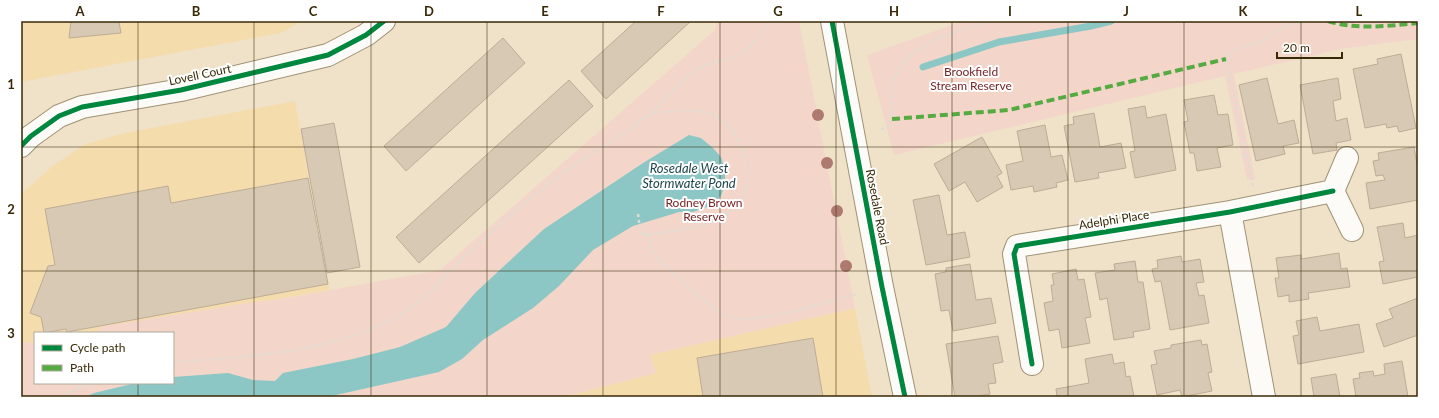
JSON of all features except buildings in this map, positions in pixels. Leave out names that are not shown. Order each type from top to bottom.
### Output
[{"type":"street","name":"Lovell Court","points":[[21,146],[31,136],[59,116],[82,107],[181,90],[328,55],[366,35],[384,21]]},
{"type":"street","name":"Rosedale Road","points":[[832,21],[905,397]]},
{"type":"street","points":[[1347,158],[1333,191],[1352,230]]},
{"type":"street","name":"Adelphi Place","points":[[1032,364],[1014,254],[1017,246],[1230,212],[1333,191]]},
{"type":"street","points":[[1230,212],[1264,397]]},
{"type":"path","points":[[174,364],[196,360],[245,357],[324,344],[361,334],[396,318],[412,308],[438,285],[479,243],[548,185],[580,160],[633,127],[698,69],[715,61],[737,56],[745,51],[753,44],[769,21]]},
{"type":"path","points":[[881,129],[886,128],[892,119],[892,83],[900,68],[912,53],[930,42],[987,21]]},
{"type":"path","points":[[1257,206],[1226,59],[1231,52],[1262,41],[1281,28],[1306,21]]},
{"type":"path","points":[[638,214],[641,235],[711,223],[731,212],[745,193],[749,172],[748,162],[736,136],[729,126],[714,115],[695,111],[649,113]]},
{"type":"path","points":[[648,234],[653,253],[658,259],[712,307],[728,317],[770,316],[857,294]]},
{"type":"path","points":[[61,397],[81,387],[92,384]]},
{"type":"shaded area","points":[[21,21],[302,21],[281,33],[21,82]]},
{"type":"shaded area","points":[[295,101],[329,290],[96,332],[34,332],[34,343],[21,342],[22,193],[54,165],[85,144],[125,133]]},
{"type":"shaded area","points":[[855,308],[872,397],[563,397],[656,373],[650,355]]},
{"type":"green space","name":"Rodney Brown Reserve","points":[[718,21],[799,21],[855,308],[650,355],[656,373],[563,397],[21,397],[21,342],[34,343],[34,384],[174,384],[174,332],[94,332],[99,331],[100,327],[287,298],[440,270],[714,31]]},
{"type":"green space","name":"Brookfield Stream Reserve","points":[[963,21],[1418,21],[1418,39],[1341,49],[1234,74],[1255,179],[1247,180],[1225,76],[894,155],[867,55]]},
{"type":"water","name":"Rosedale West Stormwater Pond","points":[[689,135],[701,138],[721,157],[725,170],[725,184],[721,196],[710,206],[693,212],[679,212],[633,226],[593,250],[559,286],[533,308],[483,340],[462,359],[439,372],[327,397],[86,397],[94,393],[132,384],[174,384],[174,377],[228,373],[253,380],[275,381],[283,373],[353,359],[400,347],[446,327],[475,293],[544,229],[643,163]]},
{"type":"waterway","points":[[923,67],[999,42],[1091,26],[1111,21]]},
{"type":"marked path","points":[[1328,21],[1350,26],[1384,26],[1418,23]]},
{"type":"marked path","points":[[892,119],[1009,110],[1226,59]]},
{"type":"cycle path","points":[[21,146],[31,136],[59,116],[82,107],[181,90],[328,55],[366,35],[384,21]]},
{"type":"cycle path","points":[[832,21],[882,287],[905,397]]},
{"type":"cycle path","points":[[1032,364],[1014,254],[1017,246],[1230,212],[1333,191]]}]
